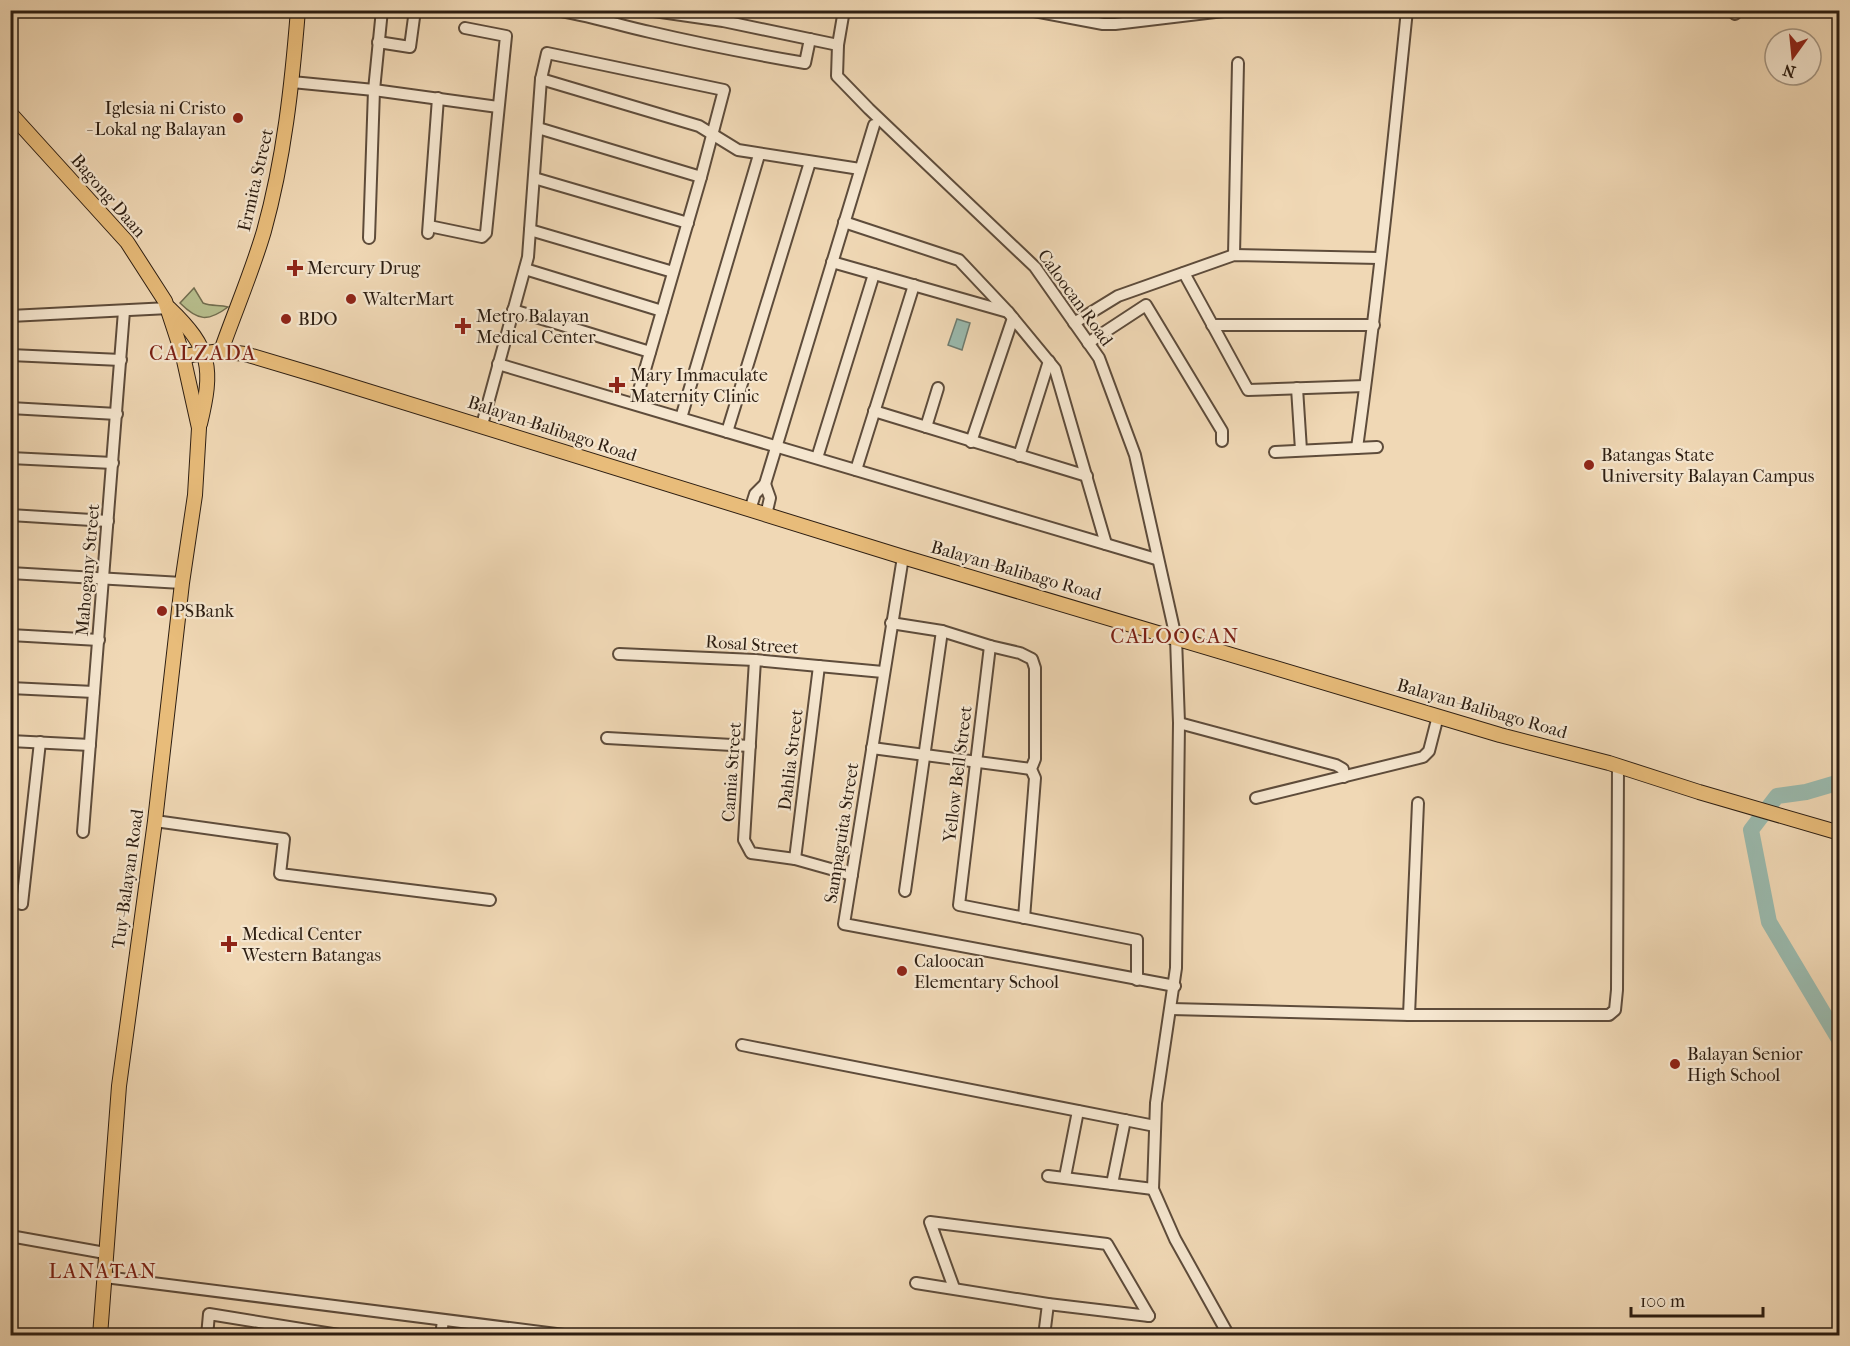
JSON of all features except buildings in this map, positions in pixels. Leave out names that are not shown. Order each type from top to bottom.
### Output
[{"type":"main road","name":"Ermita Street","points":[[221,351],[264,231],[283,146],[292,82],[298,10]]},
{"type":"main road","name":"Bagong Daan","points":[[10,113],[127,242],[169,308],[189,328],[204,352]]},
{"type":"main road","name":"Bagong Daan","points":[[169,308],[183,356]]},
{"type":"main road","name":"Balayan-Balibago Road","points":[[183,356],[221,351],[245,354],[482,425],[903,557],[1500,735],[1618,766],[1839,833]]},
{"type":"main road","name":"Tuy-Balayan Road","points":[[100,1335],[120,1077],[155,821],[182,583],[196,487],[199,428],[208,392],[204,352]]},
{"type":"main road","name":"Tuy-Balayan Road","points":[[183,356],[199,428]]},
{"type":"street","points":[[369,238],[374,90],[382,10]]},
{"type":"street","points":[[378,42],[410,46],[415,10]]},
{"type":"street","points":[[555,10],[608,15],[647,32],[805,63],[810,39]]},
{"type":"street","points":[[647,10],[723,16],[838,45]]},
{"type":"street","name":"Caloocan Road","points":[[844,10],[838,45],[837,76],[1035,267],[1099,358],[1135,455],[1176,638],[1179,723],[1175,986],[1156,1103],[1154,1189]]},
{"type":"street","points":[[1029,10],[1103,24],[1232,10]]},
{"type":"street","points":[[1357,448],[1374,325],[1379,258],[1407,10]]},
{"type":"street","points":[[438,98],[429,229],[482,237],[486,232],[506,36],[465,28]]},
{"type":"street","points":[[482,425],[528,257],[541,79],[547,53],[724,90],[635,404]]},
{"type":"street","points":[[1234,255],[1238,63]]},
{"type":"street","points":[[541,79],[699,126],[738,150],[860,169]]},
{"type":"street","points":[[292,82],[374,90],[498,107]]},
{"type":"street","points":[[750,510],[755,494],[765,484],[874,125]]},
{"type":"street","points":[[538,128],[701,177]]},
{"type":"street","points":[[681,418],[759,155]]},
{"type":"street","points":[[727,432],[810,162]]},
{"type":"street","points":[[534,178],[688,223]]},
{"type":"street","points":[[844,222],[959,260],[1049,361],[1055,369],[1106,544]]},
{"type":"street","points":[[530,230],[674,272]]},
{"type":"street","points":[[1074,323],[1118,296],[1234,255],[1379,258]]},
{"type":"street","points":[[832,262],[1010,315]]},
{"type":"street","points":[[525,269],[662,311]]},
{"type":"street","points":[[1184,273],[1248,390],[1365,386]]},
{"type":"street","points":[[818,459],[874,274]]},
{"type":"street","points":[[856,470],[914,285]]},
{"type":"street","points":[[1088,343],[1146,305],[1222,431],[1222,441]]},
{"type":"street","points":[[10,316],[169,308]]},
{"type":"street","points":[[513,310],[650,352]]},
{"type":"street","name":"Mahogany Street","points":[[83,832],[124,311]]},
{"type":"street","points":[[971,442],[1010,315]]},
{"type":"street","points":[[1212,325],[1374,325]]},
{"type":"street","points":[[10,355],[121,360]]},
{"type":"street","points":[[1019,456],[1049,361]]},
{"type":"street","points":[[498,364],[1156,559]]},
{"type":"street","points":[[926,427],[938,388]]},
{"type":"street","points":[[1297,388],[1301,450]]},
{"type":"street","points":[[10,408],[117,414]]},
{"type":"street","points":[[874,411],[1087,476]]},
{"type":"street","points":[[1275,452],[1377,447]]},
{"type":"street","points":[[10,458],[113,463]]},
{"type":"street","points":[[765,484],[770,498],[766,515]]},
{"type":"street","points":[[10,515],[108,521]]},
{"type":"street","name":"Sampaguita Street","points":[[903,557],[844,924],[1175,986]]},
{"type":"street","points":[[10,573],[182,583]]},
{"type":"street","points":[[891,623],[942,631],[1020,653],[1032,659],[1035,668],[1035,759],[1031,769],[1035,778],[1024,918],[1137,940],[1137,980]]},
{"type":"street","points":[[905,891],[942,631]]},
{"type":"street","points":[[10,635],[99,640]]},
{"type":"street","name":"Yellow Bell Street","points":[[990,646],[959,905],[1024,918]]},
{"type":"street","name":"Rosal Street","points":[[619,654],[755,660],[884,672]]},
{"type":"street","name":"Camia Street","points":[[755,660],[744,840],[751,853],[795,859],[852,875]]},
{"type":"street","name":"Dahlia Street","points":[[795,859],[819,666]]},
{"type":"street","points":[[10,688],[94,692]]},
{"type":"street","points":[[1256,798],[1423,757],[1429,751],[1438,716]]},
{"type":"street","points":[[1179,723],[1336,765],[1343,769],[1344,777]]},
{"type":"street","points":[[607,738],[750,746]]},
{"type":"street","points":[[10,741],[90,745]]},
{"type":"street","points":[[10,900],[22,904],[40,742]]},
{"type":"street","points":[[872,748],[1031,769]]},
{"type":"street","points":[[1171,1009],[1409,1015],[1609,1015],[1615,1010],[1617,990],[1618,766]]},
{"type":"street","points":[[1409,1015],[1418,803]]},
{"type":"street","points":[[155,821],[284,839],[280,874],[490,900]]},
{"type":"street","points":[[742,1045],[1155,1126]]},
{"type":"street","points":[[1065,1177],[1078,1110]]},
{"type":"street","points":[[1112,1184],[1125,1120]]},
{"type":"street","points":[[1047,1176],[1154,1189],[1175,1239],[1229,1335]]},
{"type":"street","points":[[916,1282],[1048,1304],[1149,1316],[1107,1244],[930,1222],[954,1288]]},
{"type":"street","points":[[10,1236],[105,1253]]},
{"type":"street","points":[[105,1277],[572,1335]]},
{"type":"street","points":[[1044,1335],[1048,1304]]},
{"type":"street","points":[[207,1335],[209,1314],[345,1335]]},
{"type":"street","points":[[441,1335],[443,1320]]},
{"type":"green space","points":[[194,288],[203,303],[228,307],[209,317],[192,313],[180,303]]},
{"type":"shaded area","points":[[957,319],[970,323],[962,350],[948,345]]},
{"type":"waterway","points":[[1840,782],[1806,792],[1777,796],[1751,830],[1769,922],[1840,1041]]},
{"type":"place","name":"Iglesia ni Cristo - Lokal ng Balayan","points":[[238,118]]},
{"type":"place","name":"Mercury Drug","points":[[295,268]]},
{"type":"place","name":"WalterMart","points":[[351,299]]},
{"type":"place","name":"BDO","points":[[286,319]]},
{"type":"place","name":"Metro Balayan Medical Center","points":[[463,326]]},
{"type":"place","name":"Mary Immaculate Maternity Clinic","points":[[617,385]]},
{"type":"place","name":"Batangas State University Balayan Campus","points":[[1589,465]]},
{"type":"place","name":"PSBank","points":[[162,611]]},
{"type":"place","name":"Medical Center Western Batangas","points":[[229,944]]},
{"type":"place","name":"Caloocan Elementary School","points":[[902,971]]},
{"type":"place","name":"Balayan Senior High School","points":[[1675,1064]]},
{"type":"district","name":"CALZADA","points":[[203,353]]},
{"type":"district","name":"CALOOCAN","points":[[1175,636]]},
{"type":"district","name":"LANATAN","points":[[103,1271]]}]
